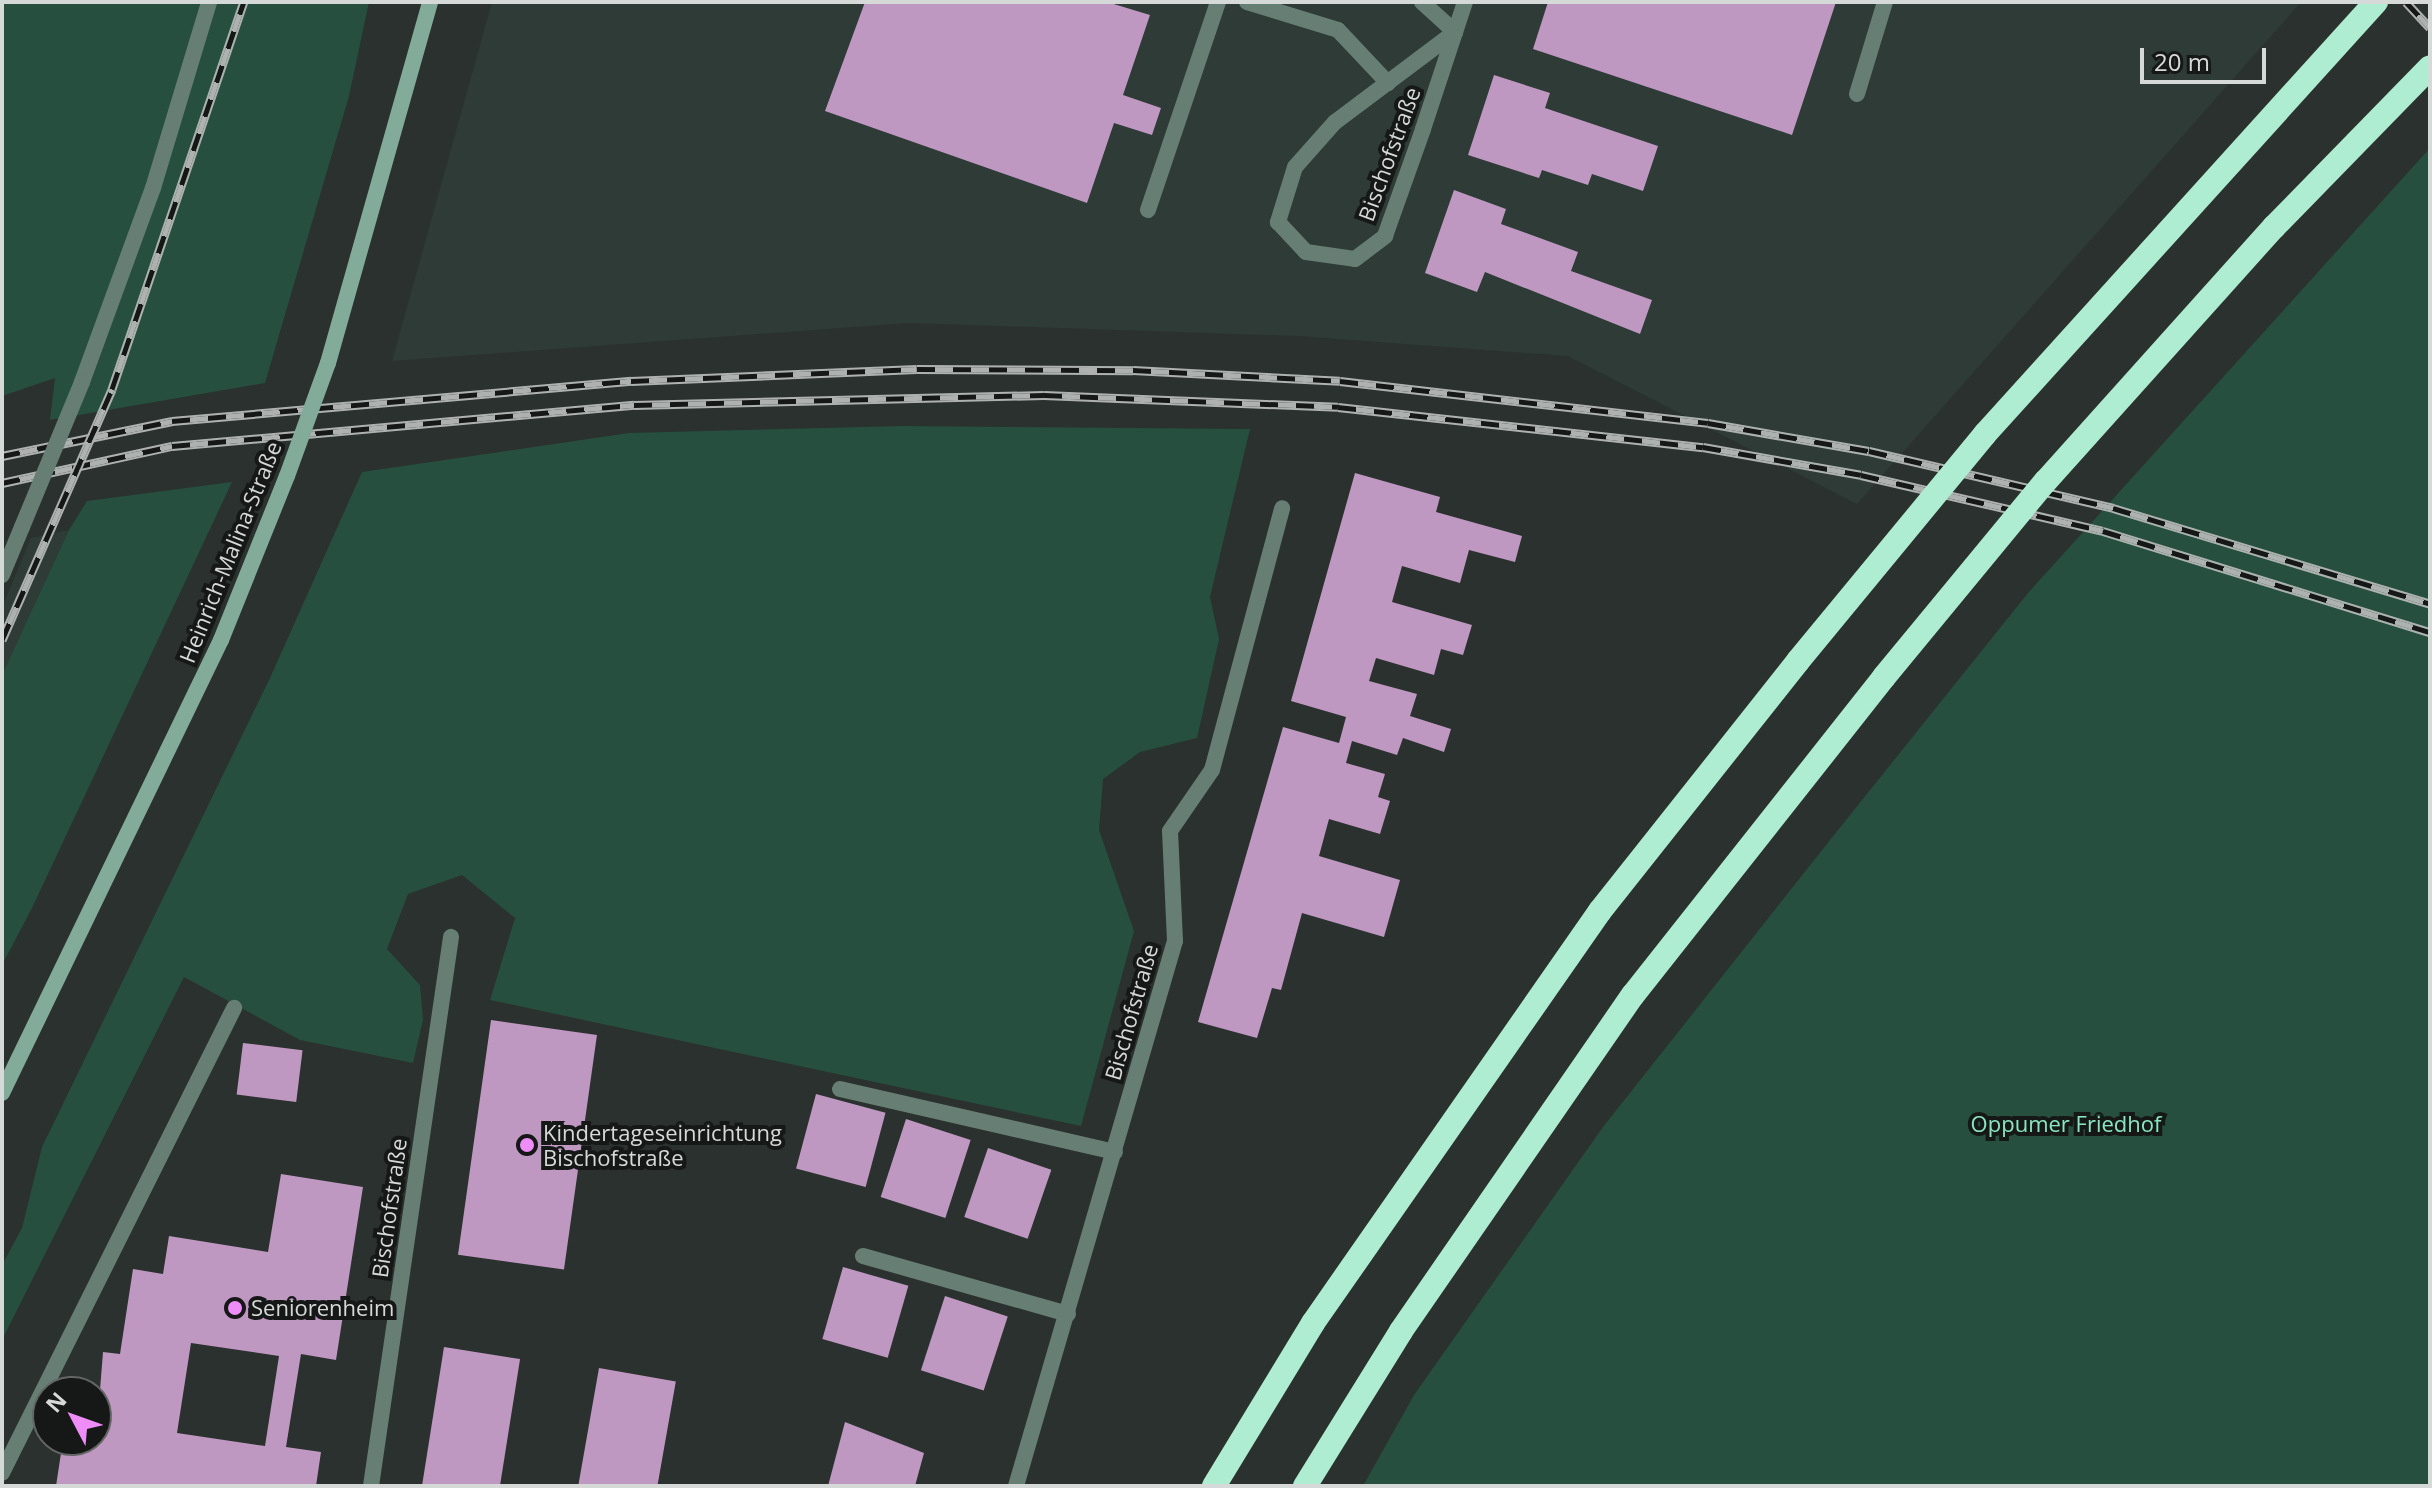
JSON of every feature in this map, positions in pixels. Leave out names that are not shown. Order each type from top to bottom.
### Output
[{"type":"highway","points":[[1214,1486],[1313,1323],[1547,986],[1798,661],[1985,434],[2376,2]]},
{"type":"highway","points":[[1305,1486],[1401,1331],[1633,995],[1884,677],[2045,482],[2274,227],[2430,67]]},
{"type":"main road","name":"Heinrich-Malina-Straße","points":[[2,1093],[221,640],[287,476],[328,363],[430,2]]},
{"type":"street","points":[[2,575],[82,382],[153,188],[209,2]]},
{"type":"street","points":[[1148,210],[1218,2]]},
{"type":"street","points":[[1247,2],[1338,30],[1388,83]]},
{"type":"street","points":[[1422,2],[1455,32]]},
{"type":"street","name":"Bischofstraße","points":[[1455,32],[1335,122],[1295,167],[1278,222],[1306,252],[1355,259],[1385,236],[1455,32],[1465,2]]},
{"type":"street","points":[[1857,94],[1885,2]]},
{"type":"street","name":"Bischofstraße","points":[[1016,1486],[1175,941],[1170,831],[1212,770],[1282,508]]},
{"type":"street","name":"Bischofstraße","points":[[371,1486],[451,937]]},
{"type":"street","points":[[2,1473],[234,1008]]},
{"type":"street","points":[[840,1089],[1115,1152]]},
{"type":"street","points":[[863,1256],[1068,1314]]},
{"type":"shaded area","points":[[492,2],[2301,2],[1857,504],[1568,356],[1298,336],[908,323],[392,361]]},
{"type":"shaded area","points":[[69,530],[2,675],[2,607],[31,538]]},
{"type":"green space","points":[[2,2],[369,2],[349,96],[265,383],[50,420],[55,378],[2,396]]},
{"type":"green space","name":"Oppumer Friedhof","points":[[2430,148],[2430,1486],[1363,1486],[1414,1395],[1603,1127],[1834,835],[2028,593]]},
{"type":"green space","points":[[902,426],[1250,429],[1210,597],[1219,639],[1197,738],[1140,752],[1103,779],[1099,830],[1134,931],[1081,1126],[490,1000],[515,918],[462,875],[408,894],[387,949],[420,985],[423,1020],[413,1063],[300,1040],[184,977],[2,1340],[2,1265],[22,1228],[42,1147],[270,678],[362,472],[629,433]]},
{"type":"green space","points":[[232,482],[32,908],[2,965],[2,675],[69,530],[87,501]]},
{"type":"building","points":[[865,2],[1107,2],[1150,15],[1123,95],[1161,108],[1152,135],[1114,123],[1087,203],[825,111]]},
{"type":"building","points":[[1548,2],[1836,2],[1792,135],[1533,49]]},
{"type":"building","points":[[1494,75],[1550,93],[1545,108],[1658,146],[1643,191],[1592,174],[1588,185],[1542,170],[1539,178],[1468,155]]},
{"type":"building","points":[[1454,190],[1506,209],[1501,224],[1578,252],[1571,271],[1652,300],[1640,334],[1485,272],[1477,292],[1425,273]]},
{"type":"building","points":[[1355,473],[1440,497],[1436,512],[1522,536],[1515,562],[1469,550],[1460,583],[1402,566],[1392,602],[1472,625],[1463,655],[1441,649],[1434,675],[1376,658],[1369,681],[1417,694],[1410,716],[1451,729],[1444,752],[1403,738],[1397,755],[1352,741],[1346,763],[1385,774],[1378,797],[1390,801],[1380,834],[1329,819],[1319,856],[1400,880],[1384,937],[1302,913],[1281,990],[1272,988],[1257,1038],[1198,1022],[1283,727],[1339,743],[1346,717],[1291,701]]},
{"type":"building","name":"Kindertageseinrichtung Bischofstraße","points":[[491,1020],[597,1035],[564,1270],[458,1255]]},
{"type":"building","points":[[243,1043],[303,1050],[296,1102],[237,1095]]},
{"type":"building","points":[[816,1094],[886,1113],[866,1187],[796,1168]]},
{"type":"building","points":[[906,1119],[971,1140],[945,1218],[881,1197]]},
{"type":"building","points":[[988,1148],[1051,1170],[1028,1239],[964,1217]]},
{"type":"building","name":"Seniorenheim","points":[[281,1174],[363,1187],[336,1360],[301,1354],[286,1447],[321,1452],[316,1486],[56,1486],[61,1456],[112,1456],[112,1376],[101,1376],[103,1352],[120,1354],[133,1269],[163,1274],[169,1236],[268,1252]],"holes":[[[191,1343],[279,1356],[265,1446],[177,1433]]]},
{"type":"building","points":[[843,1267],[908,1286],[888,1358],[822,1339]]},
{"type":"building","points":[[945,1296],[1008,1316],[984,1391],[921,1370]]},
{"type":"building","points":[[444,1347],[520,1359],[500,1486],[422,1486]]},
{"type":"building","points":[[599,1368],[676,1382],[657,1486],[578,1486]]},
{"type":"building","points":[[845,1422],[924,1453],[915,1486],[828,1486]]},
{"type":"railway","points":[[2,640],[112,389],[244,2]]},
{"type":"railway","points":[[2406,2],[2430,28]]},
{"type":"railway","points":[[2,456],[172,421],[631,381],[917,369],[1133,370],[1340,381],[1708,423],[1869,451],[2113,508],[2430,604]]},
{"type":"railway","points":[[2,483],[172,446],[634,405],[1044,395],[1338,407],[1703,447],[1861,475],[2103,531],[2430,632]]},
{"type":"place","name":"Kindertageseinrichtung Bischofstraße","points":[[527,1145]]},
{"type":"place","name":"Seniorenheim","points":[[235,1308]]}]
